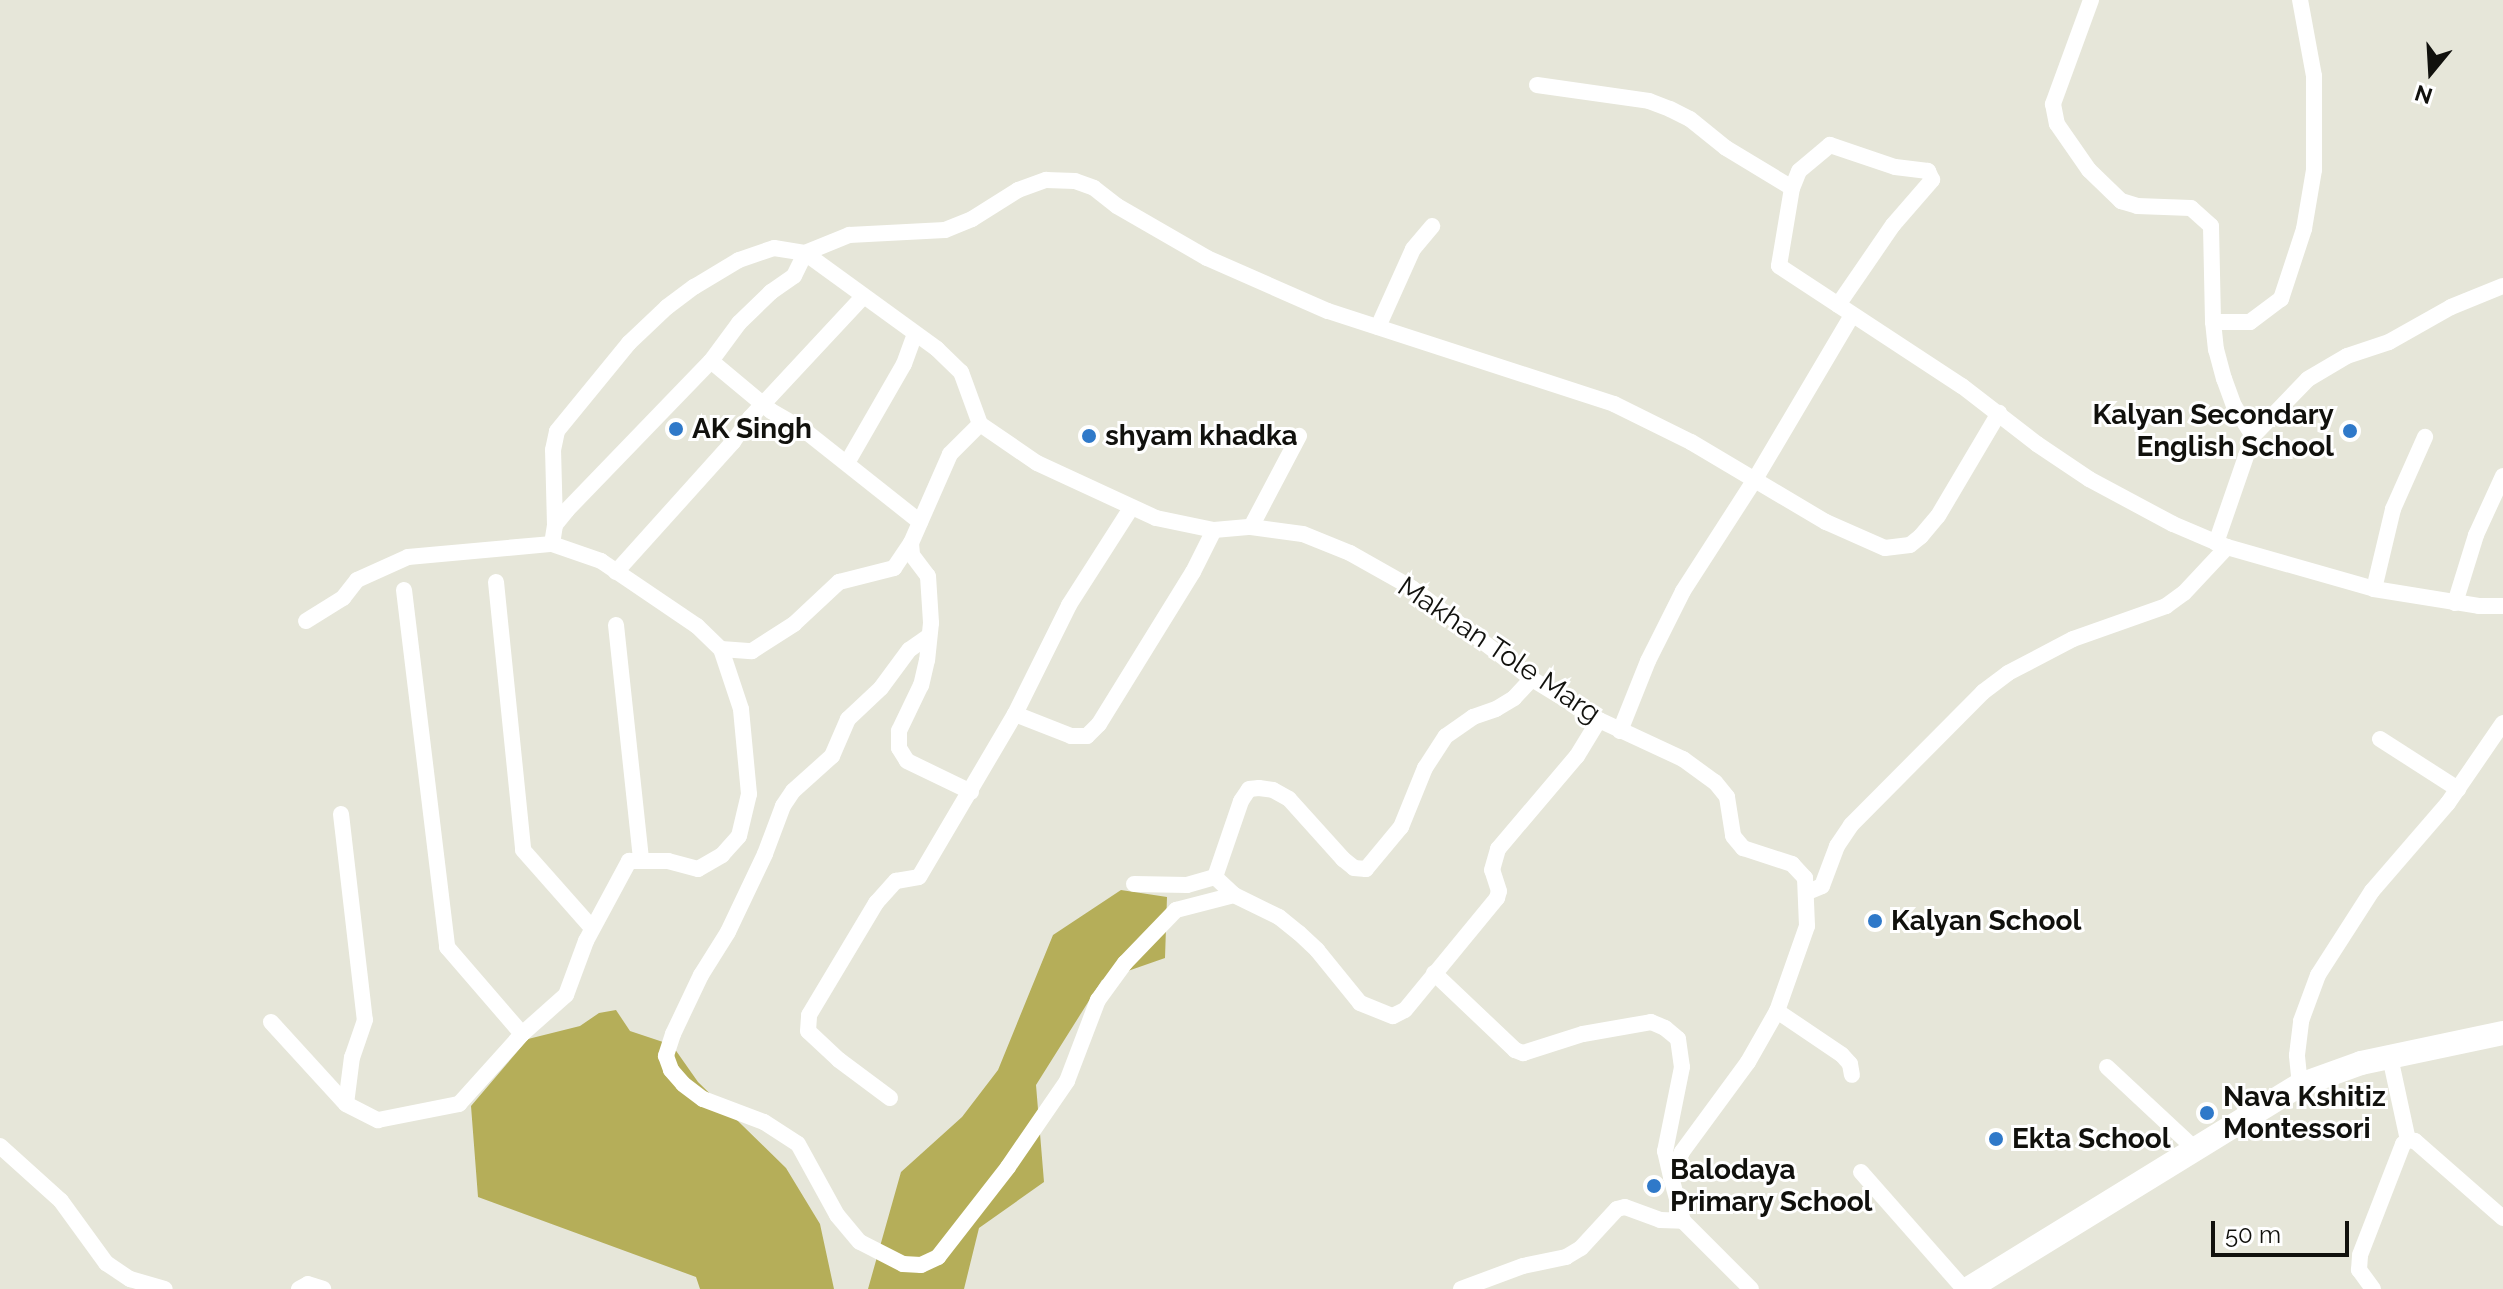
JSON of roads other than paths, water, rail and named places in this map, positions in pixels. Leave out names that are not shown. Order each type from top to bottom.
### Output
[{"type":"main road","points":[[1966,1289],[2300,1085],[2390,1057],[2503,1033]]},
{"type":"street","points":[[2091,0],[2053,104],[2057,124],[2089,170],[2121,201],[2137,206],[2191,208],[2211,226],[2215,257],[2213,322],[2216,350],[2234,406],[2253,436]]},
{"type":"street","points":[[2213,322],[2250,322],[2281,299],[2304,229],[2314,170],[2314,76],[2300,0]]},
{"type":"street","points":[[1537,85],[1649,101],[1670,109],[1792,188]]},
{"type":"street","points":[[1620,731],[1683,591],[1754,481],[1845,310],[1893,225],[1932,180],[1928,171],[1895,167],[1830,145],[1799,171],[1792,188],[1779,266],[1845,310],[1999,413],[2037,444],[2089,479],[2221,545],[2374,589],[2455,603],[2503,606]]},
{"type":"street","points":[[555,525],[711,361],[739,323],[794,276],[805,253],[849,235],[945,230],[972,219],[1018,190],[1046,180],[1075,181],[1106,194],[1117,206],[1207,258],[1328,311],[1614,404],[1691,442],[1863,541],[1885,548],[1910,545],[1938,516],[1999,413]]},
{"type":"street","points":[[1378,327],[1413,249],[1432,226]]},
{"type":"street","points":[[552,544],[555,525],[553,450],[557,431],[629,343],[667,307],[739,260],[774,248],[805,253],[961,372],[980,424],[950,454],[911,543],[894,568],[839,582],[794,624],[752,651],[721,649]]},
{"type":"street","points":[[1671,1177],[1682,1152],[1748,1062],[1777,1011],[1807,926],[1808,892],[1822,886],[1837,846],[1851,825],[1983,692],[2008,673],[2073,639],[2166,606],[2184,593],[2221,545],[2253,436],[2308,379],[2347,356],[2389,342],[2451,307],[2503,286]]},
{"type":"street","points":[[616,572],[862,298]]},
{"type":"street","points":[[847,463],[904,364],[915,334]]},
{"type":"street","points":[[711,361],[920,522]]},
{"type":"street","name":"Makhan Tole Marg","points":[[980,424],[1037,463],[1156,518],[1214,530],[1251,527],[1303,534],[1350,553],[1412,588],[1532,679],[1599,720],[1683,759],[1715,782],[1727,797],[1733,836],[1743,848],[1792,864],[1805,878],[1808,892]]},
{"type":"street","points":[[1251,527],[1299,436]]},
{"type":"street","points":[[2374,589],[2393,509],[2425,437]]},
{"type":"street","points":[[2455,603],[2476,535],[2503,476]]},
{"type":"street","points":[[890,1098],[839,1060],[808,1031],[809,1015],[876,903],[896,881],[919,877],[1015,714],[1069,605],[1131,508]]},
{"type":"street","points":[[1015,714],[1071,736],[1087,736],[1099,724],[1193,572],[1214,530]]},
{"type":"street","points":[[911,543],[912,555],[928,576],[931,588],[929,636],[921,685],[899,731],[899,748],[907,761],[971,792]]},
{"type":"street","points":[[271,1022],[346,1104],[378,1120],[459,1104],[522,1034],[566,995],[572,970],[629,861],[641,859],[698,869],[722,855],[739,836],[749,794],[741,709],[721,649],[697,626],[601,561],[552,544],[408,557],[357,580],[343,598],[306,621]]},
{"type":"street","points":[[496,582],[523,850],[592,928]]},
{"type":"street","points":[[404,590],[447,947],[522,1034]]},
{"type":"street","points":[[616,625],[641,859]]},
{"type":"street","points":[[929,636],[909,650],[881,688],[848,719],[832,756],[793,791],[783,806],[765,854],[728,932],[701,975],[666,1056],[671,1070],[683,1084],[703,1099],[764,1122],[798,1144],[837,1215],[860,1242],[903,1264],[921,1265],[938,1257],[1008,1167],[1067,1081],[1098,1000],[1125,963],[1176,910],[1234,895]]},
{"type":"street","points":[[1215,877],[1241,801],[1249,789],[1259,788],[1273,790],[1289,799],[1343,859],[1354,868],[1366,869],[1401,827],[1425,768],[1446,736],[1473,717],[1496,709],[1514,698],[1532,679]]},
{"type":"street","points":[[1215,877],[1234,895],[1279,917],[1317,950],[1360,1003],[1393,1016],[1405,1010],[1497,898],[1499,891],[1492,862],[1498,849],[1577,756],[1599,720]]},
{"type":"street","points":[[2300,1085],[2297,1055],[2301,1021],[2318,975],[2372,891],[2458,789],[2503,723]]},
{"type":"street","points":[[2380,739],[2458,789]]},
{"type":"street","points":[[341,814],[365,1020],[352,1057],[346,1104]]},
{"type":"street","points":[[1134,884],[1178,886],[1215,877]]},
{"type":"street","points":[[1434,973],[1515,1050],[1523,1053],[1583,1034],[1651,1022],[1678,1039],[1682,1067],[1665,1151],[1683,1221],[1751,1289]]},
{"type":"street","points":[[1777,1011],[1842,1055],[1850,1064],[1852,1075]]},
{"type":"street","points":[[2390,1057],[2408,1140]]},
{"type":"street","points":[[2107,1067],[2196,1150]]},
{"type":"street","points":[[2373,1289],[2359,1270],[2360,1255],[2403,1144],[2408,1140],[2415,1141],[2503,1218]]},
{"type":"street","points":[[0,1146],[61,1201],[106,1263],[130,1279],[165,1289]]},
{"type":"street","points":[[1861,1172],[1966,1289]]},
{"type":"street","points":[[1461,1289],[1523,1266],[1566,1257],[1581,1248],[1617,1209],[1625,1207],[1660,1220],[1683,1221]]},
{"type":"street","points":[[299,1289],[308,1284],[323,1289]]},
{"type":"place","name":"AK Singh","points":[[676,429]]},
{"type":"place","name":"Kalyan Secondary English School","points":[[2350,431]]},
{"type":"place","name":"shyam khadka","points":[[1089,436]]},
{"type":"place","name":"Kalyan School","points":[[1875,921]]},
{"type":"place","name":"Nava Kshitiz Montessori","points":[[2207,1113]]},
{"type":"place","name":"Ekta School","points":[[1996,1139]]},
{"type":"place","name":"Balodaya Primary School","points":[[1654,1186]]}]
